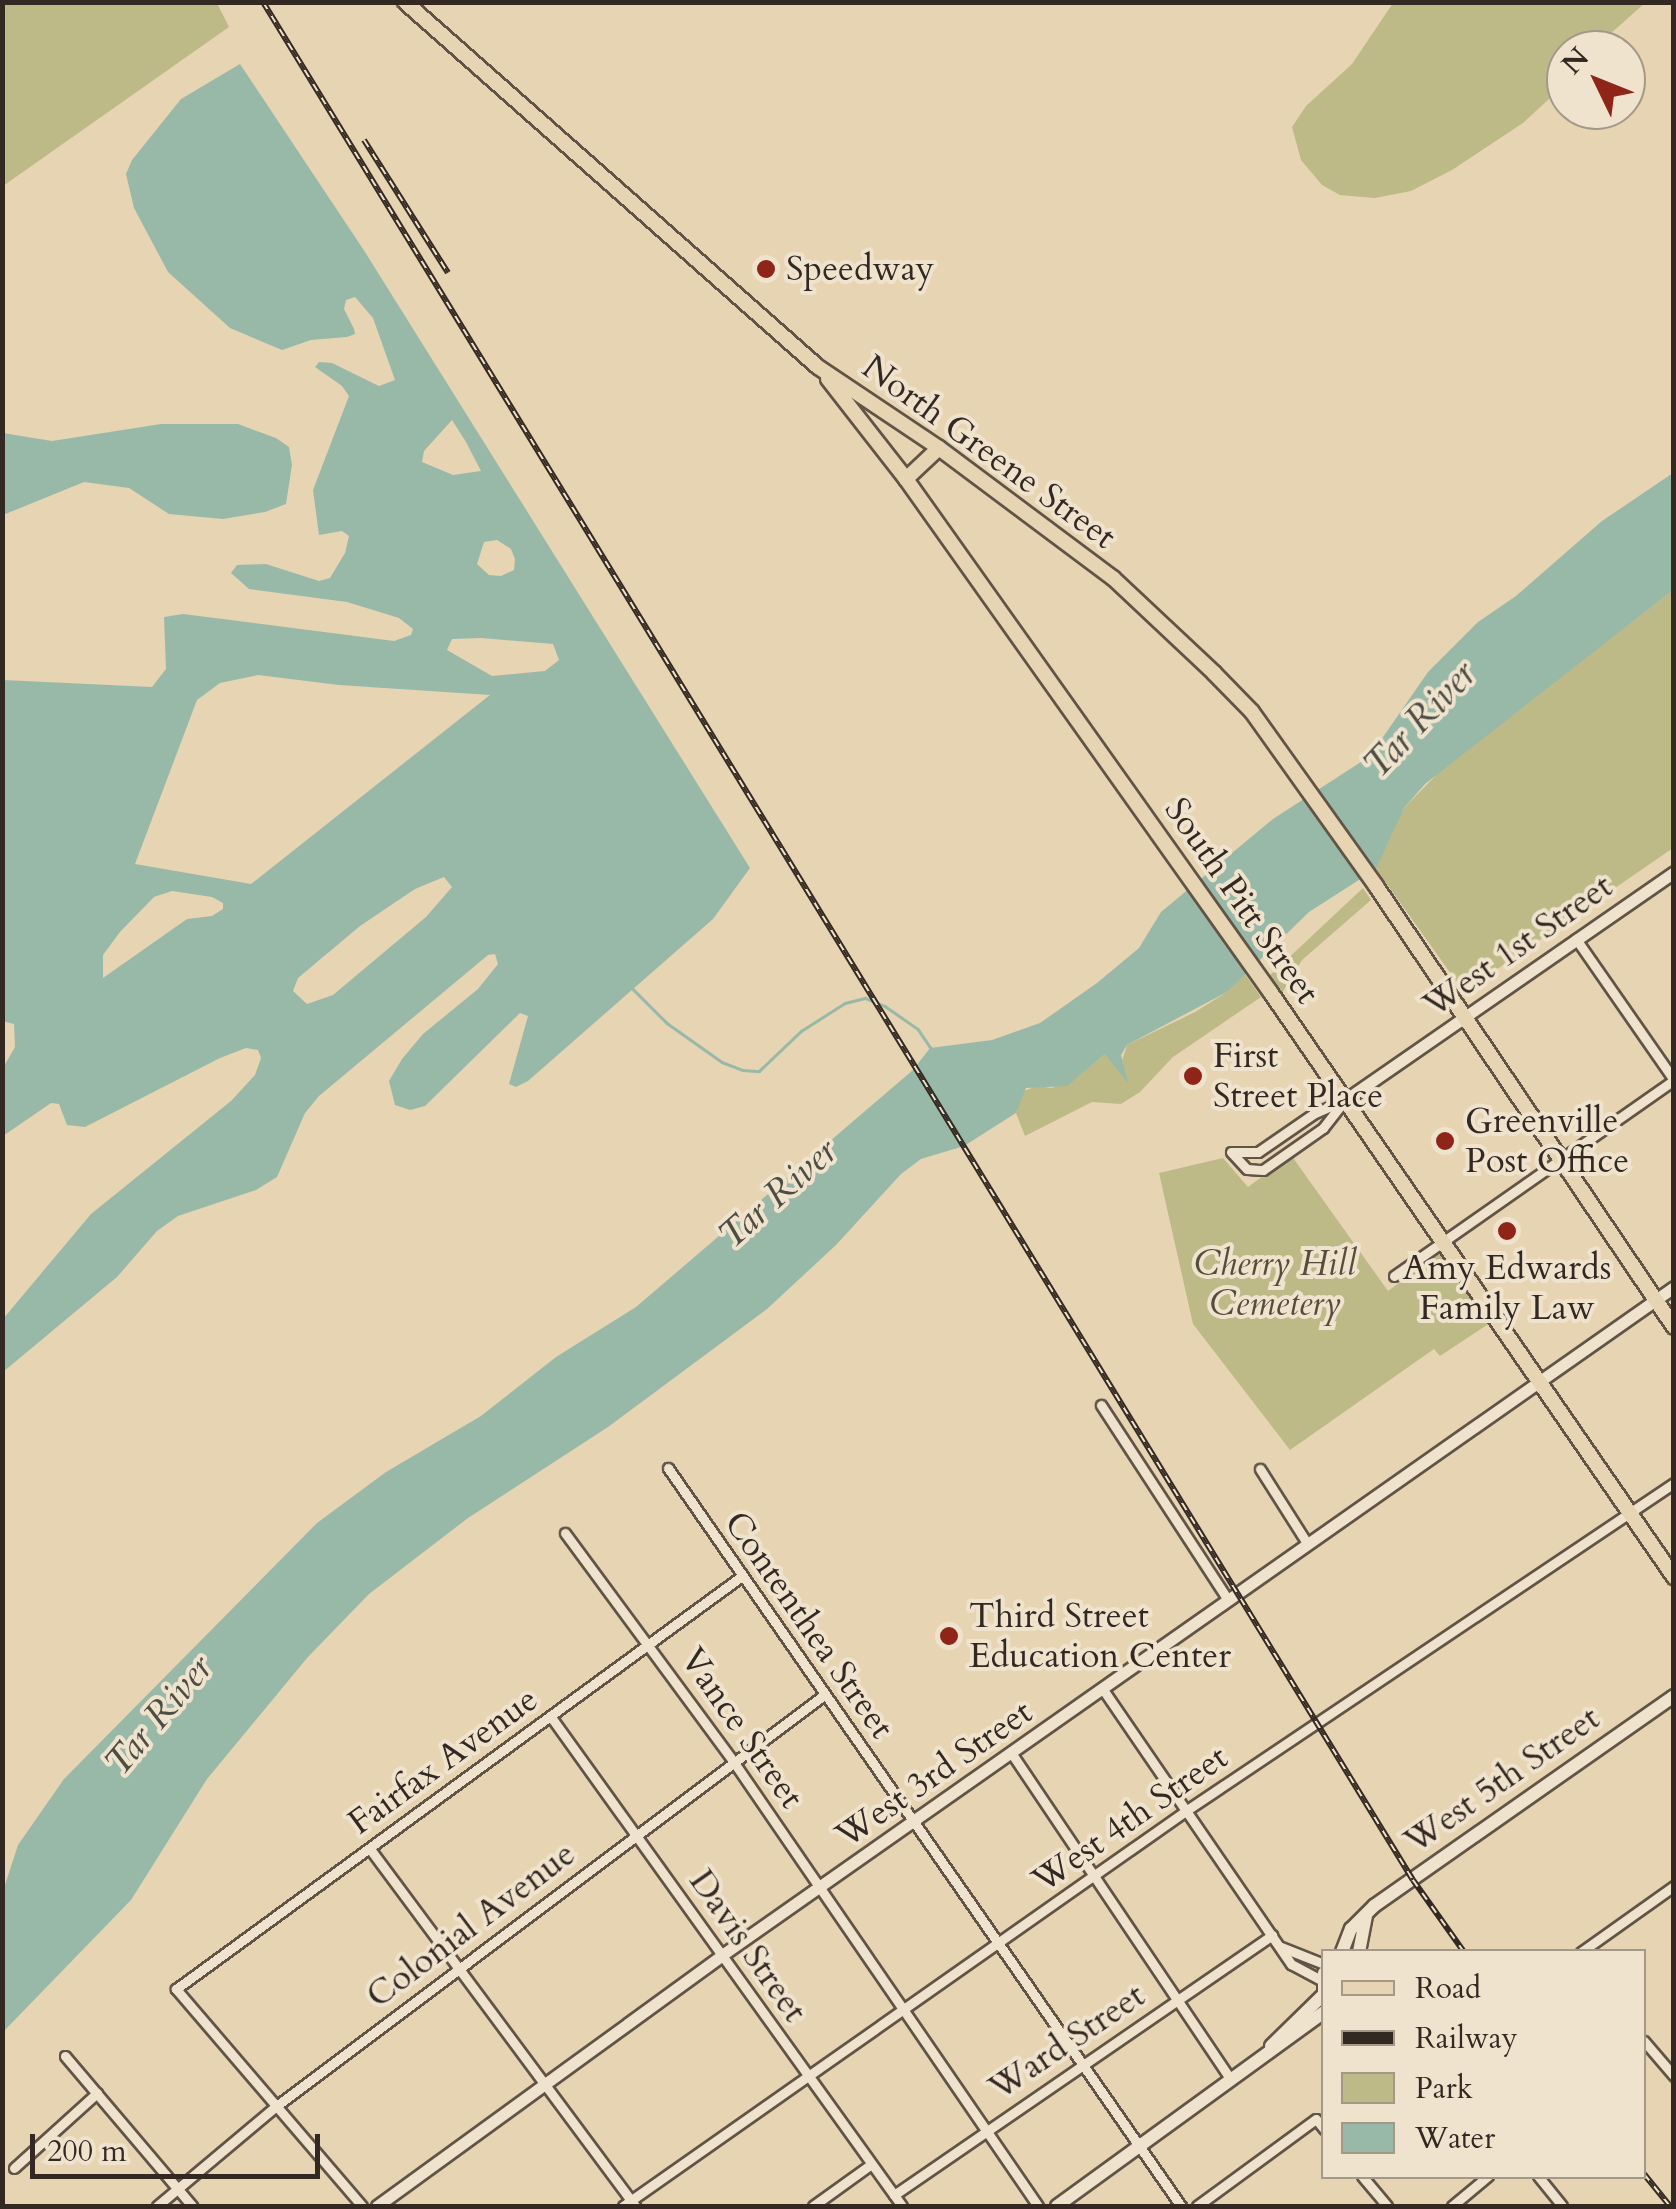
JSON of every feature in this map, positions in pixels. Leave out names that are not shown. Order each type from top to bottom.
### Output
[{"type":"main road","name":"North Greene Street","points":[[405,2],[818,367],[938,448],[1113,578],[1252,712],[1376,886],[1674,1327]]},
{"type":"main road","name":"South Pitt Street","points":[[818,367],[906,479],[1268,988],[1674,1577]]},
{"type":"main road","points":[[906,479],[938,448]]},
{"type":"main road","name":"West 5th Street","points":[[1343,1949],[1351,1929],[1366,1914],[1674,1696]]},
{"type":"main road","points":[[1360,1949],[1366,1914]]},
{"type":"main road","points":[[1056,2206],[1270,2048],[1321,1997]]},
{"type":"main road","points":[[1270,2048],[1285,2042],[1321,2014]]},
{"type":"street","name":"West 1st Street","points":[[1345,1100],[1674,872]]},
{"type":"street","points":[[1394,1276],[1673,1080],[1576,939]]},
{"type":"street","points":[[1345,1100],[1336,1115],[1264,1170],[1252,1170],[1232,1152],[1255,1152],[1345,1100]]},
{"type":"street","points":[[1294,1128],[1305,1141]]},
{"type":"street","points":[[1252,1170],[1255,1152]]},
{"type":"street","name":"West 3rd Street","points":[[377,2206],[722,1955],[1674,1287]]},
{"type":"street","points":[[1100,1406],[1228,1600]]},
{"type":"street","name":"Contenthea Street","points":[[668,1468],[1181,2206]]},
{"type":"street","points":[[1260,1469],[1308,1543]]},
{"type":"street","name":"West 4th Street","points":[[629,2205],[902,2006],[1674,1483]]},
{"type":"street","name":"Vance Street","points":[[564,1532],[735,1764],[1038,2206]]},
{"type":"street","name":"Fairfax Avenue","points":[[275,2107],[176,1989],[742,1576]]},
{"type":"street","points":[[1102,1688],[1279,1946],[1301,1972],[1321,1976]]},
{"type":"street","name":"Colonial Avenue","points":[[157,2206],[275,2107],[824,1695]]},
{"type":"street","name":"Davis Street","points":[[550,1717],[902,2206]]},
{"type":"street","points":[[1012,1754],[1230,2078]]},
{"type":"street","points":[[370,1850],[460,1968],[629,2205]]},
{"type":"street","points":[[1585,1949],[1674,1886]]},
{"type":"street","name":"Ward Street","points":[[894,2195],[1272,1934]]},
{"type":"street","points":[[1279,1946],[1321,1963]]},
{"type":"street","points":[[1646,2043],[1674,2076]]},
{"type":"street","points":[[1663,2064],[1674,2055]]},
{"type":"street","points":[[66,2056],[192,2206]]},
{"type":"street","points":[[14,2168],[97,2093]]},
{"type":"street","points":[[275,2107],[362,2206]]},
{"type":"street","points":[[1198,2206],[1316,2120],[1321,2126]]},
{"type":"street","points":[[813,2206],[870,2164]]},
{"type":"street","points":[[1364,2179],[1387,2206]]},
{"type":"street","points":[[1452,2206],[1484,2179]]},
{"type":"street","points":[[1540,2179],[1562,2206]]},
{"type":"green space","points":[[1393,2],[1645,3],[1615,30],[1546,30],[1546,102],[1523,123],[1452,170],[1411,191],[1375,198],[1340,195],[1322,185],[1301,160],[1292,127],[1306,106],[1352,64]]},
{"type":"green space","points":[[2,3],[217,3],[229,27],[3,186]]},
{"type":"green space","points":[[1673,590],[1673,848],[1464,992],[1376,869],[1382,849],[1404,808],[1449,762]]},
{"type":"green space","points":[[1363,888],[1371,900],[1302,960],[1282,993],[1274,989],[1268,977]]},
{"type":"green space","points":[[1244,973],[1261,997],[1173,1057],[1140,1092],[1121,1104],[1092,1102],[1025,1136],[1016,1113],[1021,1092],[1037,1086],[1052,1088],[1081,1074],[1105,1054],[1122,1061],[1127,1045],[1195,1012],[1227,992]]},
{"type":"green space","name":"Cherry Hill Cemetery","points":[[1291,1155],[1388,1291],[1441,1253],[1490,1323],[1440,1356],[1434,1349],[1290,1450],[1193,1324],[1159,1173],[1223,1158],[1248,1187]]},
{"type":"water","points":[[240,64],[365,252],[750,868],[713,919],[528,1081],[516,1087],[509,1084],[528,1016],[520,1013],[425,1106],[410,1110],[395,1105],[389,1081],[402,1059],[423,1034],[478,989],[498,964],[495,954],[488,955],[319,1096],[305,1113],[277,1177],[256,1190],[178,1216],[157,1231],[117,1277],[3,1372],[3,1319],[91,1214],[231,1101],[255,1075],[261,1058],[258,1050],[246,1048],[220,1058],[85,1127],[67,1125],[59,1104],[51,1103],[3,1136],[3,1068],[15,1047],[14,1024],[2,1021],[3,680],[152,687],[166,669],[164,617],[183,614],[394,641],[411,635],[413,629],[399,618],[347,602],[249,589],[231,573],[237,565],[266,564],[319,581],[330,578],[345,553],[349,536],[342,531],[319,535],[313,490],[349,396],[342,386],[315,367],[319,362],[332,363],[379,386],[395,380],[373,318],[355,297],[346,300],[344,309],[355,334],[311,340],[282,350],[230,328],[168,272],[134,208],[126,174],[132,160],[181,99]],"holes":[[[452,420],[481,471],[453,475],[422,462],[424,451]],[[497,540],[511,549],[515,559],[514,570],[501,576],[489,575],[477,564],[484,542]],[[452,639],[553,644],[559,660],[545,671],[492,676],[447,650]],[[258,675],[339,685],[490,695],[251,884],[135,864],[197,700],[220,683]],[[444,877],[452,887],[426,917],[333,995],[307,1004],[293,991],[298,978],[360,926],[415,889]],[[172,891],[212,897],[223,903],[223,909],[212,916],[187,919],[103,978],[103,955],[154,897]]]},
{"type":"water","points":[[161,424],[238,424],[276,438],[289,447],[292,465],[286,504],[223,519],[169,514],[129,488],[84,482],[3,515],[3,433],[52,441]]},
{"type":"water","name":"Tar River","points":[[1673,473],[1673,590],[1425,784],[1404,808],[1376,869],[1309,912],[1227,992],[1127,1045],[1121,1055],[1128,1083],[1105,1054],[1067,1086],[1026,1088],[1016,1113],[964,1146],[921,1159],[901,1174],[836,1245],[767,1309],[608,1427],[468,1518],[369,1594],[307,1658],[207,1779],[131,1900],[3,2032],[3,1891],[18,1845],[64,1779],[317,1523],[386,1472],[481,1416],[556,1357],[636,1307],[913,1070],[930,1048],[992,1040],[1040,1023],[1097,983],[1139,948],[1161,912],[1273,819],[1370,756],[1428,672],[1478,622],[1516,596],[1602,521]]},
{"type":"waterway","points":[[632,988],[667,1023],[722,1062],[743,1070],[759,1071],[801,1031],[845,1003],[865,998],[885,1006],[918,1029],[931,1048]]},
{"type":"railway","points":[[263,2],[1413,1880],[1462,1949]]},
{"type":"railway","points":[[364,140],[448,273]]},
{"type":"railway","points":[[1646,2176],[1670,2206]]},
{"type":"place","name":"Speedway","points":[[766,269]]},
{"type":"place","name":"First Street Place","points":[[1193,1076]]},
{"type":"place","name":"Greenville Post Office","points":[[1445,1141]]},
{"type":"place","name":"Amy Edwards Family Law","points":[[1507,1231]]},
{"type":"place","name":"Third Street Education Center","points":[[949,1636]]}]
